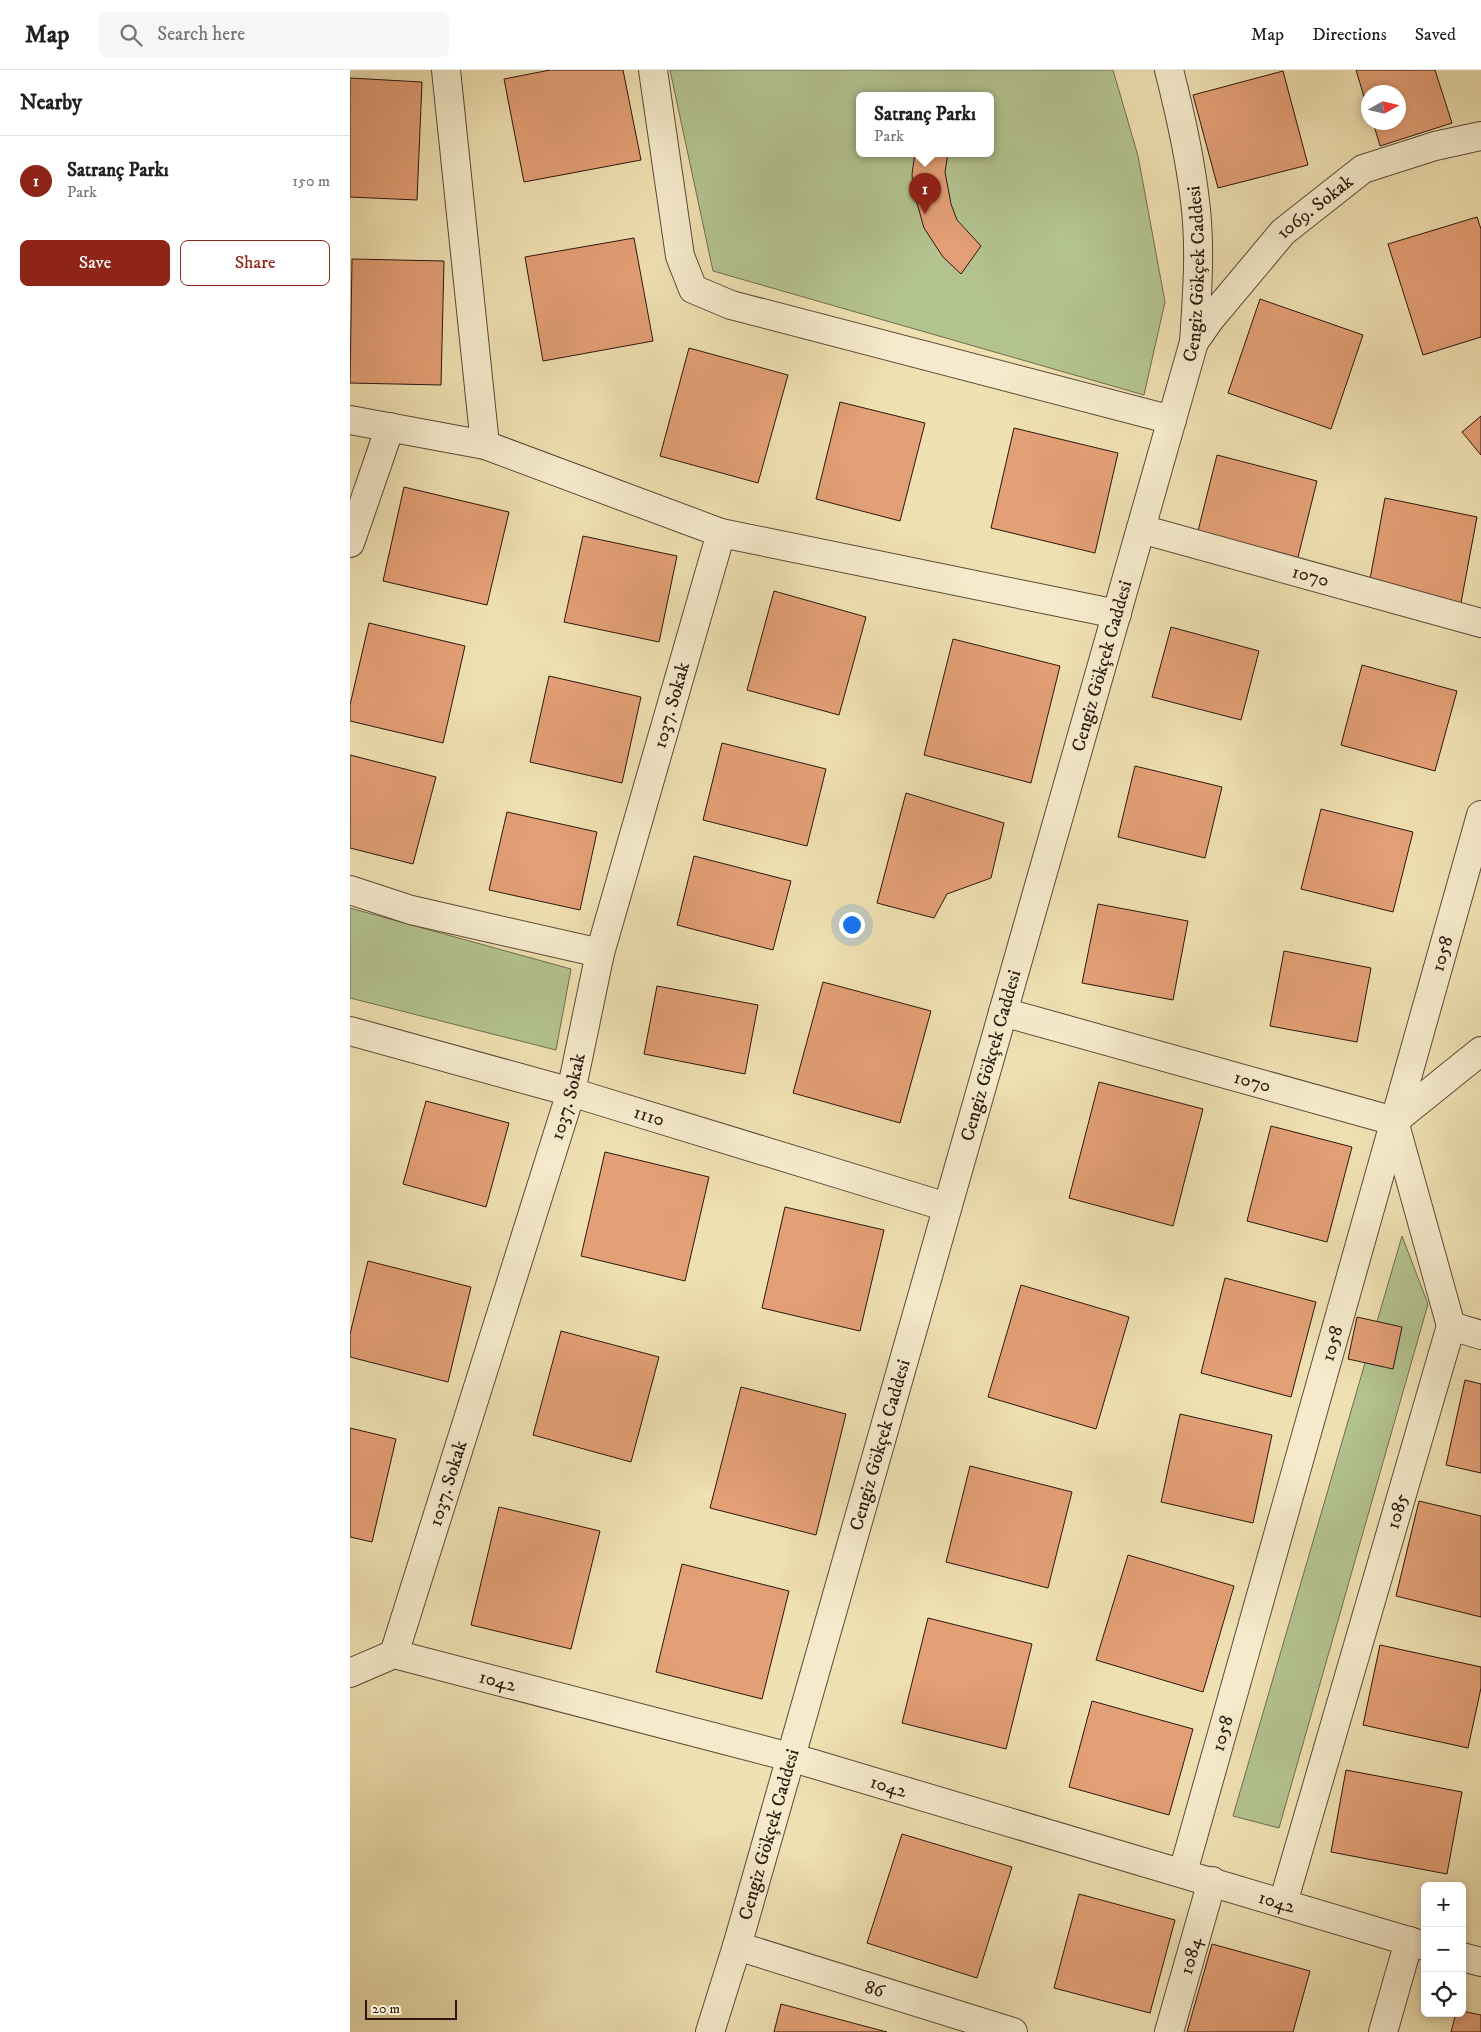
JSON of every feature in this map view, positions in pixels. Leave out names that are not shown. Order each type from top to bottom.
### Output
[{"type":"street","points":[[446,70],[485,444]]},
{"type":"street","points":[[653,70],[680,256],[693,289],[731,305],[1172,420]]},
{"type":"street","name":"Cengiz Gökçek Caddesi","points":[[710,2032],[737,1946],[1194,342],[1198,280],[1196,202],[1182,123],[1169,70]]},
{"type":"street","name":"1069. Sokak","points":[[1194,342],[1211,318],[1283,232],[1363,169],[1435,146],[1481,136]]},
{"type":"street","points":[[350,420],[485,444],[721,533],[1117,614]]},
{"type":"street","points":[[350,543],[390,427]]},
{"type":"street","name":"1070","points":[[1141,529],[1481,623]]},
{"type":"street","name":"1037. Sokak","points":[[394,1654],[571,1092],[600,953],[721,533]]},
{"type":"street","name":"1058","points":[[1183,1872],[1481,815]]},
{"type":"street","points":[[350,890],[411,910],[600,953]]},
{"type":"street","name":"1070","points":[[1003,1012],[1394,1121]]},
{"type":"street","name":"1110","points":[[350,1031],[571,1092],[947,1207]]},
{"type":"street","points":[[1481,1051],[1394,1121],[1451,1326],[1481,1335]]},
{"type":"street","name":"1085","points":[[1283,1903],[1451,1326]]},
{"type":"street","points":[[350,1673],[394,1654]]},
{"type":"street","name":"1042","points":[[394,1654],[790,1757],[1183,1872],[1417,1943]]},
{"type":"street","name":"1084","points":[[1169,2032],[1212,1881]]},
{"type":"street","points":[[1383,2032],[1417,1943]]},
{"type":"street","name":"86","points":[[737,1946],[962,2025],[1013,2032]]},
{"type":"street","points":[[1466,1958],[1481,1962]]},
{"type":"green space","points":[[670,70],[1113,70],[1138,156],[1165,302],[1144,395],[713,271]]},
{"type":"green space","points":[[350,908],[571,969],[556,1050],[350,998]]},
{"type":"green space","points":[[1402,1236],[1428,1304],[1279,1828],[1233,1816]]},
{"type":"building","points":[[550,70],[623,70],[641,160],[524,182],[504,79]]},
{"type":"building","points":[[1356,70],[1435,70],[1452,123],[1380,146],[1375,130],[1406,130],[1406,85],[1361,85],[1361,87]]},
{"type":"building","points":[[1283,71],[1308,165],[1218,188],[1193,95]]},
{"type":"building","points":[[350,78],[422,82],[417,200],[350,197]]},
{"type":"building","points":[[914,157],[947,157],[945,172],[951,204],[957,220],[981,246],[961,274],[943,257],[924,228],[913,189],[912,174]]},
{"type":"building","points":[[1477,217],[1481,229],[1481,337],[1423,355],[1388,244]]},
{"type":"building","points":[[634,238],[653,341],[543,361],[525,257]]},
{"type":"building","points":[[352,259],[444,261],[441,385],[350,383]]},
{"type":"building","points":[[1260,299],[1363,335],[1331,429],[1228,393]]},
{"type":"building","points":[[689,348],[788,375],[758,483],[660,456]]},
{"type":"building","points":[[840,402],[925,423],[900,521],[816,499]]},
{"type":"building","points":[[1481,416],[1481,455],[1462,432]]},
{"type":"building","points":[[1014,428],[1118,453],[1095,553],[991,528]]},
{"type":"building","points":[[1217,455],[1317,481],[1295,569],[1195,543]]},
{"type":"building","points":[[404,487],[509,512],[487,605],[383,581]]},
{"type":"building","points":[[1385,498],[1477,517],[1460,608],[1368,590]]},
{"type":"building","points":[[583,536],[677,556],[659,642],[564,622]]},
{"type":"building","points":[[774,591],[866,617],[839,715],[747,690]]},
{"type":"building","points":[[369,623],[465,646],[443,743],[350,721],[350,705]]},
{"type":"building","points":[[1171,627],[1259,651],[1241,720],[1152,697]]},
{"type":"building","points":[[953,639],[1060,666],[1031,783],[924,755]]},
{"type":"building","points":[[1362,665],[1457,691],[1435,771],[1341,745]]},
{"type":"building","points":[[549,676],[641,697],[622,783],[530,762]]},
{"type":"building","points":[[722,743],[826,769],[807,846],[703,820]]},
{"type":"building","points":[[350,755],[436,777],[413,864],[350,848]]},
{"type":"building","points":[[1135,766],[1222,787],[1205,858],[1118,837]]},
{"type":"building","points":[[906,793],[1004,823],[991,878],[947,894],[934,918],[877,903]]},
{"type":"building","points":[[1321,809],[1413,832],[1393,912],[1301,889]]},
{"type":"building","points":[[507,812],[597,832],[580,910],[489,890]]},
{"type":"building","points":[[694,856],[791,881],[773,950],[677,925]]},
{"type":"building","points":[[1098,904],[1188,921],[1173,1000],[1082,983]]},
{"type":"building","points":[[1284,951],[1371,968],[1357,1042],[1270,1026]]},
{"type":"building","points":[[823,982],[931,1011],[900,1123],[793,1093]]},
{"type":"building","points":[[657,986],[758,1005],[745,1074],[644,1054]]},
{"type":"building","points":[[1099,1082],[1203,1109],[1173,1226],[1069,1198]]},
{"type":"building","points":[[426,1101],[509,1123],[486,1207],[403,1184]]},
{"type":"building","points":[[1271,1126],[1352,1147],[1327,1242],[1247,1221]]},
{"type":"building","points":[[605,1152],[709,1177],[685,1281],[581,1256]]},
{"type":"building","points":[[785,1207],[884,1230],[860,1331],[762,1308]]},
{"type":"building","points":[[368,1261],[471,1287],[448,1382],[350,1357],[350,1334]]},
{"type":"building","points":[[1225,1278],[1316,1302],[1291,1397],[1201,1373]]},
{"type":"building","points":[[1021,1285],[1129,1317],[1096,1429],[988,1397]]},
{"type":"building","points":[[1357,1317],[1402,1327],[1393,1369],[1348,1359]]},
{"type":"building","points":[[561,1331],[659,1357],[631,1462],[533,1435]]},
{"type":"building","points":[[1465,1380],[1481,1384],[1481,1473],[1446,1465]]},
{"type":"building","points":[[741,1387],[846,1414],[816,1535],[710,1508]]},
{"type":"building","points":[[1180,1414],[1272,1435],[1253,1523],[1161,1502]]},
{"type":"building","points":[[350,1428],[396,1439],[372,1542],[350,1537]]},
{"type":"building","points":[[970,1466],[1072,1492],[1048,1588],[946,1562]]},
{"type":"building","points":[[1419,1501],[1481,1516],[1481,1617],[1396,1596]]},
{"type":"building","points":[[499,1507],[600,1531],[571,1649],[471,1625]]},
{"type":"building","points":[[1128,1555],[1234,1586],[1203,1692],[1096,1660]]},
{"type":"building","points":[[682,1564],[789,1591],[762,1699],[656,1672]]},
{"type":"building","points":[[928,1618],[1032,1644],[1006,1749],[902,1723]]},
{"type":"building","points":[[1380,1645],[1481,1667],[1481,1688],[1468,1748],[1363,1725]]},
{"type":"building","points":[[1092,1701],[1193,1729],[1169,1815],[1069,1787]]},
{"type":"building","points":[[1346,1770],[1462,1792],[1447,1874],[1331,1852]]},
{"type":"building","points":[[902,1834],[1012,1867],[977,1978],[867,1943]]},
{"type":"building","points":[[1079,1894],[1175,1920],[1150,2013],[1054,1988]]},
{"type":"building","points":[[1212,1944],[1310,1971],[1293,2032],[1187,2032]]},
{"type":"building","points":[[781,2004],[887,2032],[774,2032]]},
{"type":"building","points":[[1466,2012],[1481,2015],[1481,2032],[1451,2032],[1455,2017],[1466,2017]]},
{"type":"place","name":"Satranç Parkı","points":[[925,214]]}]
